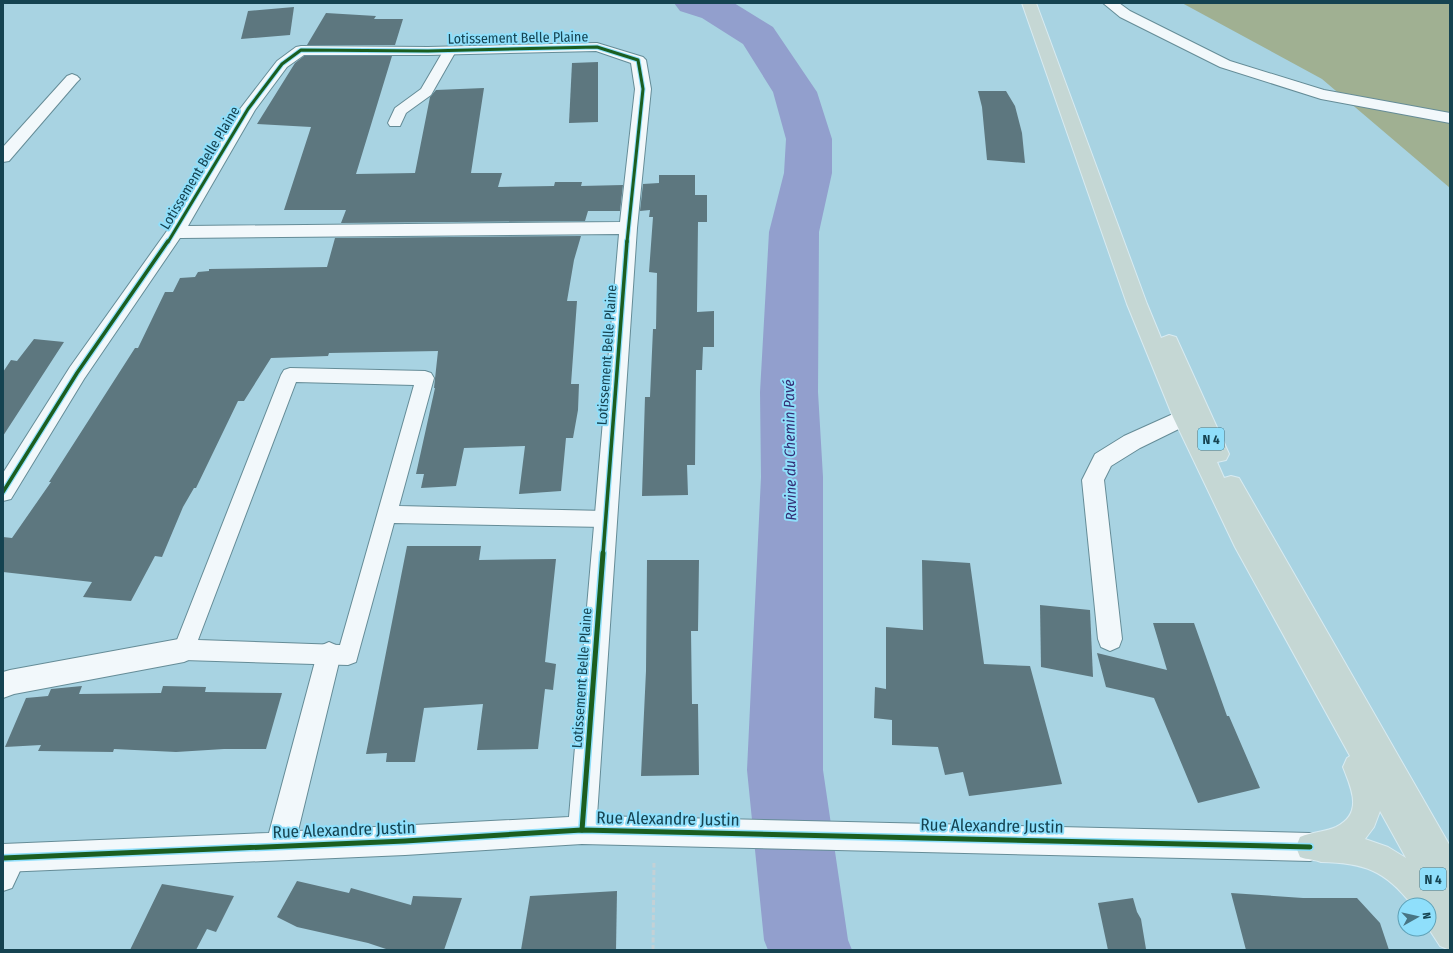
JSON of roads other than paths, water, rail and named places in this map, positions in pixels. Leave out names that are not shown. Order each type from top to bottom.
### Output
[{"type":"highway","name":"N 4","points":[[1029,3],[1135,297],[1184,417],[1243,540],[1450,909]]},
{"type":"highway","name":"N 4","points":[[1039,3],[1150,298],[1230,483],[1450,874]]},
{"type":"highway","points":[[1294,632],[1292,648],[1364,782],[1369,804],[1365,818],[1350,834],[1310,847]]},
{"type":"highway","points":[[1310,847],[1341,848],[1377,857],[1398,869],[1420,893],[1450,936]]},
{"type":"street","points":[[1110,3],[1125,14],[1225,64],[1320,94],[1450,118]]},
{"type":"street","name":"Lotissement Belle Plaine","points":[[3,492],[77,373],[175,232],[248,109],[282,64],[300,50],[450,51],[597,47],[638,60],[643,89],[628,228],[582,830]]},
{"type":"street","points":[[3,157],[72,79]]},
{"type":"street","points":[[175,232],[628,228]]},
{"type":"street","points":[[1110,639],[1093,480],[1103,460],[1132,442],[1184,417]]},
{"type":"street","points":[[3,686],[10,682],[184,650]]},
{"type":"street","points":[[280,846],[329,654]]},
{"type":"street","name":"Rue Alexandre Justin","points":[[7,865],[280,846],[405,841],[582,830],[1310,847]]},
{"type":"lane","points":[[395,123],[400,110],[426,92],[450,51]]},
{"type":"lane","points":[[290,375],[425,378],[348,655],[184,650],[290,375]]},
{"type":"lane","points":[[387,514],[605,519]]},
{"type":"waterway","name":"Ravine du Chemin Pavé","points":[[694,3],[716,9],[758,36],[795,92],[809,139],[808,173],[794,232],[789,392],[792,477],[785,770],[806,940],[810,950]]}]
